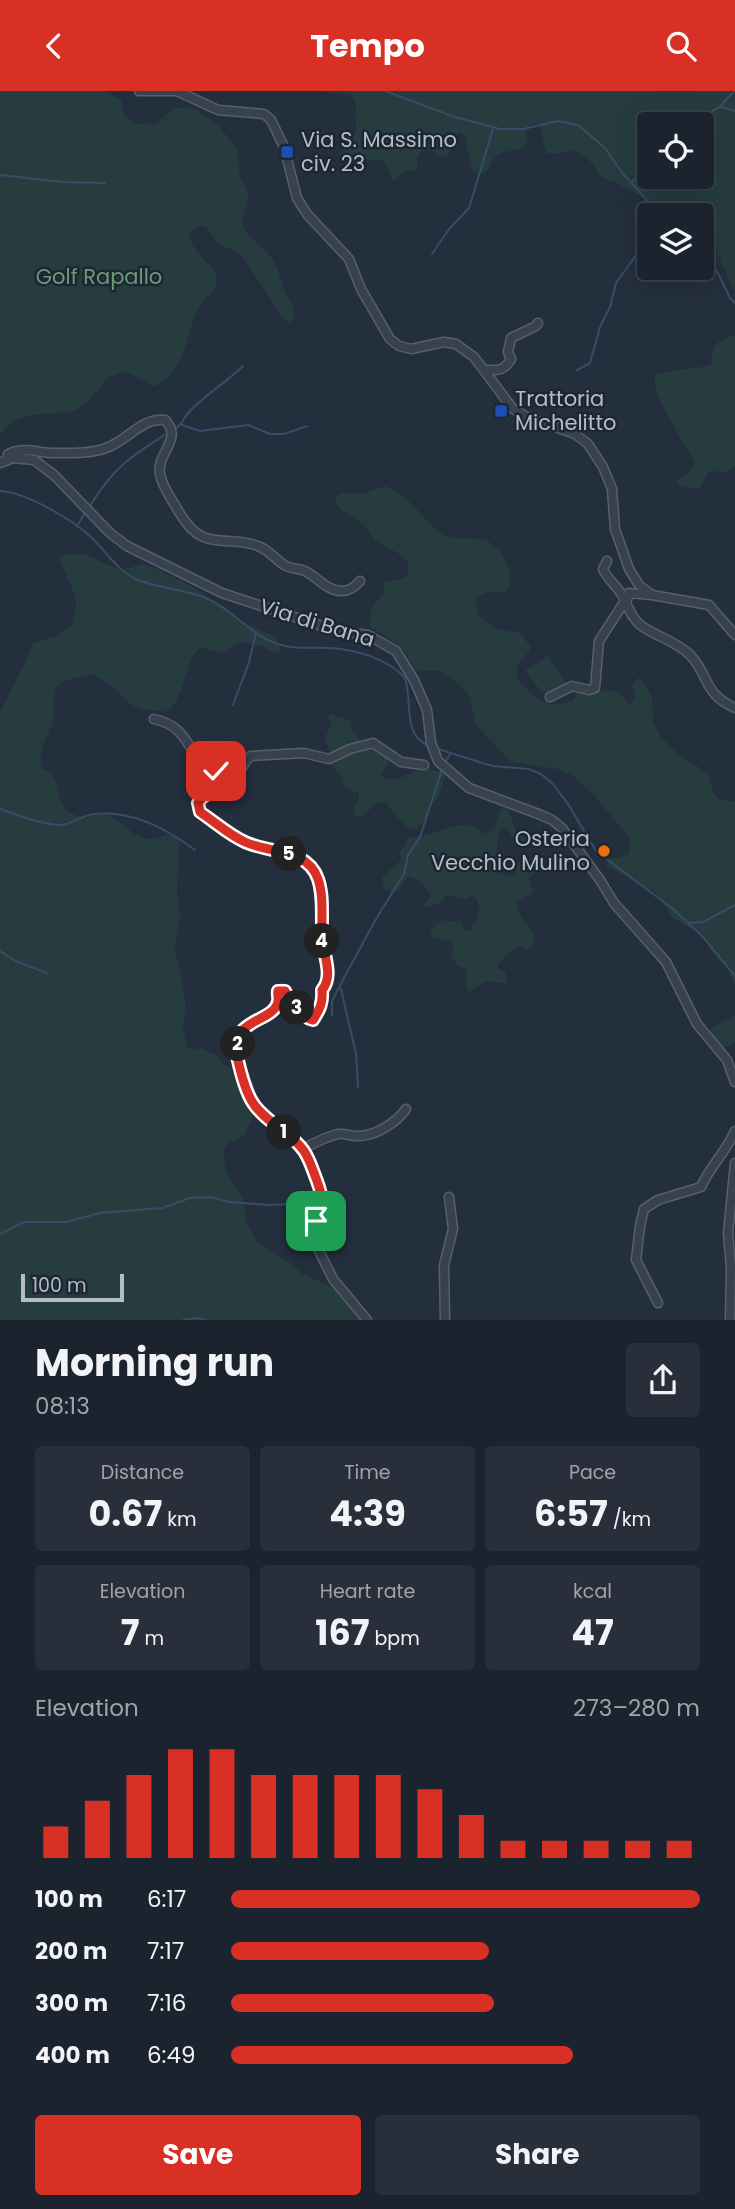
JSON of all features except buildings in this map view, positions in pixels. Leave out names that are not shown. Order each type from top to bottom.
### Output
[{"type":"street","points":[[139,91],[177,92],[218,110],[264,114],[271,120],[284,147],[296,198],[307,214],[349,259],[361,289],[390,339],[399,347],[411,349],[444,342],[456,344],[474,357],[513,409],[527,417],[575,434],[588,444],[603,467],[612,489],[615,529],[629,569],[639,585],[652,595]]},
{"type":"street","points":[[484,370],[503,369],[511,359],[508,352],[510,338],[538,323]]},
{"type":"street","points":[[3,461],[8,454],[23,449],[51,453],[107,448],[146,423],[165,420],[173,437],[160,464],[160,477],[184,521],[210,541],[247,542],[261,547],[285,566],[303,570],[326,586],[340,591],[349,590],[360,582]]},
{"type":"street","name":"Via di Bana","points":[[3,461],[13,458],[34,460],[54,475],[110,533],[127,546],[222,593],[337,631],[368,635],[396,651],[414,680],[427,709],[431,743],[438,761],[469,788],[552,820],[562,828],[614,903],[666,962],[697,1024],[727,1060],[735,1082]]},
{"type":"street","points":[[607,561],[603,569],[622,593],[632,617],[644,628],[688,653],[712,692],[735,708]]},
{"type":"street","points":[[550,697],[572,686],[589,690],[594,688],[599,641],[629,593],[709,605],[735,635]]},
{"type":"street","points":[[154,719],[180,731],[205,765],[236,777]]},
{"type":"street","points":[[367,1320],[333,1279],[310,1233],[323,1208],[323,1196],[303,1149],[253,1103],[237,1055],[237,1047],[246,1025],[255,1019],[263,1019],[275,1009],[279,1001],[278,991],[285,991],[307,1018],[313,1020],[319,1011],[328,968],[322,943],[320,882],[313,866],[302,858],[248,844],[200,812],[198,803],[205,794],[232,784],[251,756],[304,753],[329,759],[350,749],[373,743],[401,762],[424,765]]},
{"type":"street","points":[[303,1149],[341,1133],[360,1136],[371,1133],[399,1120],[406,1109]]},
{"type":"street","points":[[657,1303],[636,1260],[639,1226],[644,1209],[658,1200],[701,1187],[709,1167],[729,1146],[735,1131]]},
{"type":"street","points":[[730,1320],[731,1268],[728,1233],[735,1163]]},
{"type":"street","points":[[445,1320],[444,1265],[453,1229],[449,1197]]},
{"type":"green space","name":"Golf Rapallo","points":[[0,91],[104,91],[121,100],[124,115],[135,123],[157,123],[174,108],[196,109],[220,127],[237,150],[240,176],[249,196],[244,228],[275,263],[293,309],[294,319],[289,323],[283,318],[239,253],[219,244],[205,226],[195,228],[190,233],[190,239],[216,273],[217,280],[215,289],[203,301],[195,316],[184,351],[173,372],[154,386],[133,375],[119,373],[107,379],[90,400],[79,408],[17,419],[0,435]]},
{"type":"green space","points":[[325,91],[735,91],[735,291],[714,250],[714,203],[652,203],[600,176],[591,162],[578,153],[571,150],[547,153],[537,123],[525,128],[528,140],[525,147],[497,156],[483,174],[474,173],[466,137],[460,132],[455,137],[448,155],[440,156],[430,149],[422,151],[417,157],[418,169],[403,171],[396,180],[392,180],[385,162],[380,160],[346,163],[339,159],[354,134],[357,116],[354,98],[345,93]]},
{"type":"green space","points":[[735,335],[735,467],[727,472],[709,471],[700,488],[682,487],[676,481],[684,477],[695,463],[658,396],[655,375],[711,365],[716,344]]},
{"type":"green space","points":[[385,486],[407,500],[443,535],[484,540],[503,555],[510,579],[505,593],[489,592],[475,599],[478,614],[496,629],[520,633],[531,647],[516,671],[523,686],[547,702],[566,703],[574,700],[577,691],[613,691],[620,694],[630,705],[635,697],[632,684],[640,677],[652,698],[653,722],[660,736],[677,753],[706,772],[713,793],[719,799],[735,802],[735,986],[728,969],[711,951],[704,936],[673,918],[655,892],[606,866],[610,860],[629,854],[630,839],[595,796],[575,777],[558,769],[512,762],[475,724],[470,696],[459,684],[441,671],[416,670],[402,648],[369,625],[372,608],[384,592],[384,582],[406,578],[408,563],[400,554],[375,540],[365,526],[341,510],[335,502],[338,495],[362,494]]},
{"type":"green space","points":[[64,554],[85,554],[117,569],[124,570],[142,564],[155,568],[192,586],[243,622],[275,637],[281,650],[274,653],[262,646],[241,642],[224,653],[203,648],[196,651],[178,697],[169,711],[153,711],[135,706],[106,682],[90,674],[61,682],[54,694],[54,714],[42,748],[41,762],[43,769],[55,778],[60,799],[67,811],[79,816],[108,815],[144,838],[171,835],[179,841],[177,895],[180,915],[175,950],[184,991],[186,1013],[183,1026],[187,1047],[193,1050],[200,1048],[217,1055],[220,1061],[231,1069],[253,1117],[244,1135],[226,1145],[223,1151],[226,1171],[244,1201],[246,1221],[258,1243],[292,1264],[302,1274],[334,1288],[361,1320],[0,1320],[0,712],[31,646],[57,636],[73,623],[75,595],[58,557]]},
{"type":"green space","points":[[548,656],[567,684],[566,689],[545,696],[525,671]]},
{"type":"green space","points":[[330,714],[352,721],[351,729],[360,739],[359,745],[375,748],[388,756],[389,763],[381,774],[384,779],[394,779],[426,769],[446,774],[438,799],[433,803],[426,820],[417,829],[404,825],[385,802],[378,803],[360,817],[356,816],[353,812],[359,793],[343,787],[342,776],[333,768],[336,755],[324,739],[332,724],[328,718]]},
{"type":"green space","points":[[506,808],[516,829],[534,839],[536,843],[516,844],[508,829],[502,828],[496,853],[504,875],[515,875],[517,863],[525,859],[534,859],[543,867],[542,871],[529,878],[532,893],[517,903],[519,914],[535,941],[528,949],[520,946],[516,948],[497,965],[498,969],[505,971],[508,984],[488,981],[469,991],[466,987],[467,969],[458,966],[452,958],[453,942],[432,937],[430,933],[442,920],[461,923],[464,931],[470,931],[480,909],[476,898],[471,896],[465,899],[448,895],[440,903],[425,908],[424,904],[432,896],[419,880],[408,876],[399,890],[392,892],[384,889],[382,878],[401,860],[400,853],[409,837],[460,825],[468,825],[485,834],[495,827],[500,810]]},
{"type":"green space","points":[[735,1015],[735,1043],[722,1046],[711,1036],[710,1029]]},
{"type":"waterway","points":[[385,91],[455,117],[500,129],[523,129],[558,121],[578,125],[605,148],[648,203]]},
{"type":"waterway","points":[[710,112],[720,107],[734,91]]},
{"type":"waterway","points":[[722,107],[735,111]]},
{"type":"waterway","points":[[432,254],[449,229],[469,208],[493,129]]},
{"type":"waterway","points":[[0,175],[63,182],[105,183]]},
{"type":"waterway","points":[[632,182],[637,177]]},
{"type":"waterway","points":[[577,370],[590,363],[616,283],[637,254]]},
{"type":"waterway","points":[[714,268],[735,303]]},
{"type":"waterway","points":[[174,430],[194,407],[243,366]]},
{"type":"waterway","points":[[182,425],[200,431],[248,425],[270,434],[284,434],[307,426]]},
{"type":"waterway","points":[[90,506],[107,481],[124,463],[169,432]]},
{"type":"waterway","points":[[0,491],[23,496],[63,516],[93,539],[118,567],[130,576],[208,599],[266,639],[288,647],[348,650],[389,665],[405,678],[411,725],[419,740],[427,745]]},
{"type":"waterway","points":[[77,526],[85,513]]},
{"type":"waterway","points":[[233,705],[249,662],[256,633]]},
{"type":"waterway","points":[[435,748],[492,766],[529,769],[541,774],[552,783],[568,804],[596,851],[673,909],[703,937],[735,976]]},
{"type":"waterway","points":[[445,763],[450,754]]},
{"type":"waterway","points":[[332,1015],[332,1001],[376,919],[404,874],[408,855],[420,837],[442,770]]},
{"type":"waterway","points":[[0,809],[58,825],[94,814],[122,815],[148,822],[195,850]]},
{"type":"waterway","points":[[688,923],[703,922],[735,905]]},
{"type":"waterway","points":[[0,951],[15,961],[47,973]]},
{"type":"waterway","points":[[341,989],[356,1054],[358,1087]]},
{"type":"waterway","points":[[0,1234],[24,1222],[66,1222],[100,1213],[162,1208],[190,1198],[212,1197],[229,1202],[291,1204]]},
{"type":"waterway","points":[[183,1320],[206,1320]]},
{"type":"place","name":"Via S. Massimo civ. 23","points":[[287,152]]},
{"type":"place","name":"Trattoria Michelitto","points":[[501,411]]},
{"type":"place","name":"Osteria Vecchio Mulino","points":[[604,851]]},
{"type":"route","points":[[216,771],[231,773],[236,780],[227,787],[205,794],[198,803],[200,812],[248,844],[302,858],[313,866],[320,882],[322,943],[328,968],[319,1011],[313,1020],[307,1018],[282,989],[278,991],[279,1001],[275,1009],[263,1019],[255,1019],[246,1025],[237,1047],[248,1094],[253,1103],[303,1149],[310,1162],[323,1196],[323,1208],[316,1221]]}]
